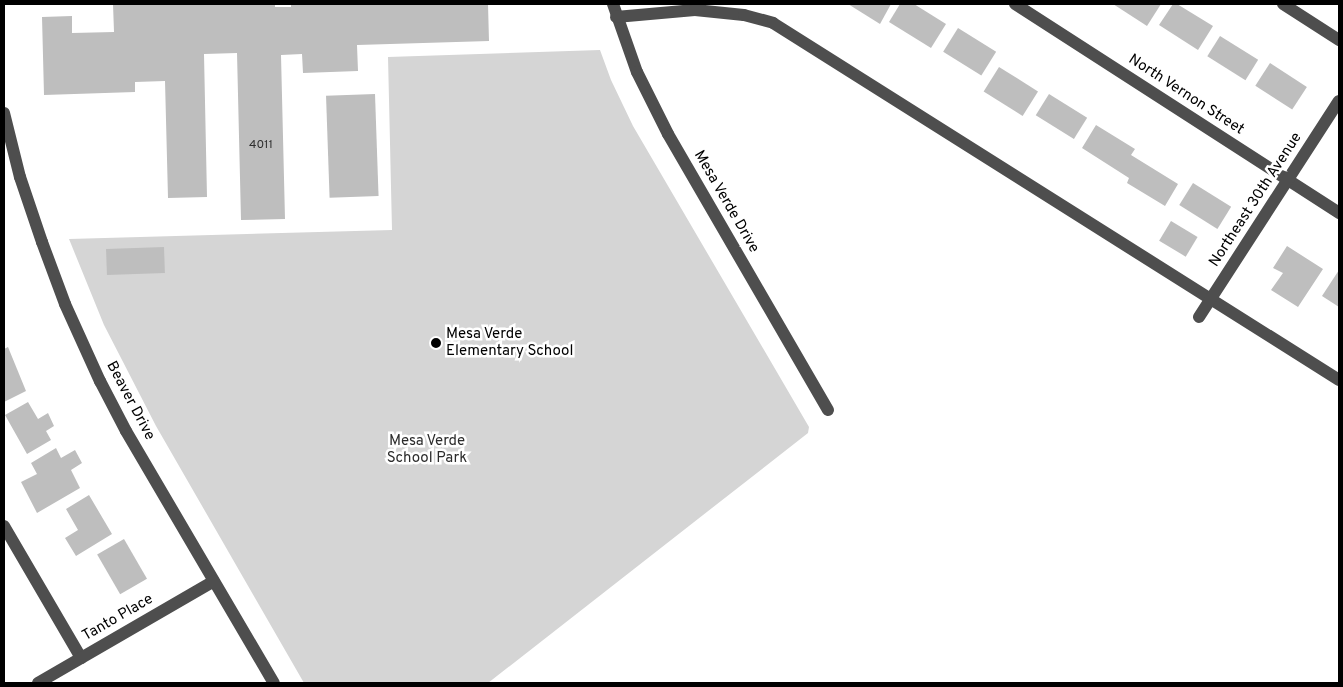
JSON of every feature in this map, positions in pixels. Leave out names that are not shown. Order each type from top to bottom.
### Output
[{"type":"street","name":"Mesa Verde Drive","points":[[613,4],[637,72],[668,134],[828,410]]},
{"type":"street","name":"North Vernon Street","points":[[1015,4],[1339,213]]},
{"type":"street","points":[[1283,4],[1339,40]]},
{"type":"street","points":[[616,16],[648,12],[695,10],[744,15],[773,23],[1339,380]]},
{"type":"street","name":"Northeast 30th Avenue","points":[[1199,318],[1339,101]]},
{"type":"street","name":"Beaver Drive","points":[[4,113],[20,177],[65,304],[126,431],[274,683]]},
{"type":"street","points":[[4,526],[81,658]]},
{"type":"street","name":"Tanto Place","points":[[38,683],[214,581]]},
{"type":"green space","name":"Mesa Verde School Park","points":[[600,50],[611,80],[633,126],[809,427],[808,433],[488,683],[304,683],[156,426],[104,325],[69,239],[392,230],[388,57]]},
{"type":"building","points":[[113,4],[275,4],[275,7],[291,7],[291,4],[488,4],[489,41],[357,45],[358,71],[303,73],[302,54],[281,55],[285,219],[241,220],[237,53],[204,54],[207,197],[168,198],[165,81],[135,82],[135,92],[44,95],[42,17],[72,16],[72,33],[114,32]]},
{"type":"building","points":[[848,4],[891,4],[880,24]]},
{"type":"building","points":[[900,4],[914,4],[946,24],[931,48],[889,22]]},
{"type":"building","points":[[1113,4],[1161,4],[1147,26]]},
{"type":"building","points":[[1173,4],[1177,4],[1213,26],[1198,50],[1159,25]]},
{"type":"building","points":[[958,28],[996,52],[981,76],[943,52]]},
{"type":"building","points":[[1220,36],[1258,60],[1245,80],[1207,56]]},
{"type":"building","points":[[1270,63],[1307,87],[1292,110],[1255,86]]},
{"type":"building","points":[[999,67],[1038,91],[1023,116],[984,92]]},
{"type":"building","points":[[375,94],[379,196],[330,198],[326,96]]},
{"type":"building","points":[[1049,94],[1087,118],[1074,139],[1036,115]]},
{"type":"building","points":[[1096,125],[1135,149],[1131,155],[1178,184],[1165,206],[1127,183],[1129,178],[1082,148]]},
{"type":"building","points":[[1193,183],[1231,207],[1217,229],[1179,205]]},
{"type":"building","points":[[1171,221],[1198,237],[1186,257],[1159,241]]},
{"type":"building","points":[[1287,246],[1323,269],[1298,307],[1271,290],[1283,273],[1273,268]]},
{"type":"building","points":[[164,247],[165,273],[107,275],[106,249]]},
{"type":"building","points":[[1339,270],[1339,307],[1322,296]]},
{"type":"building","points":[[8,347],[26,391],[4,402],[4,349]]},
{"type":"building","points":[[28,402],[38,419],[48,413],[54,426],[46,431],[51,440],[27,454],[5,415]]},
{"type":"building","points":[[56,448],[61,458],[75,450],[82,463],[71,470],[80,488],[37,513],[21,482],[37,474],[31,463]]},
{"type":"building","points":[[89,495],[112,534],[76,556],[65,538],[78,530],[66,509]]},
{"type":"building","points":[[124,539],[147,579],[120,594],[97,554]]},
{"type":"place","name":"Mesa Verde Elementary School","points":[[436,343]]}]
